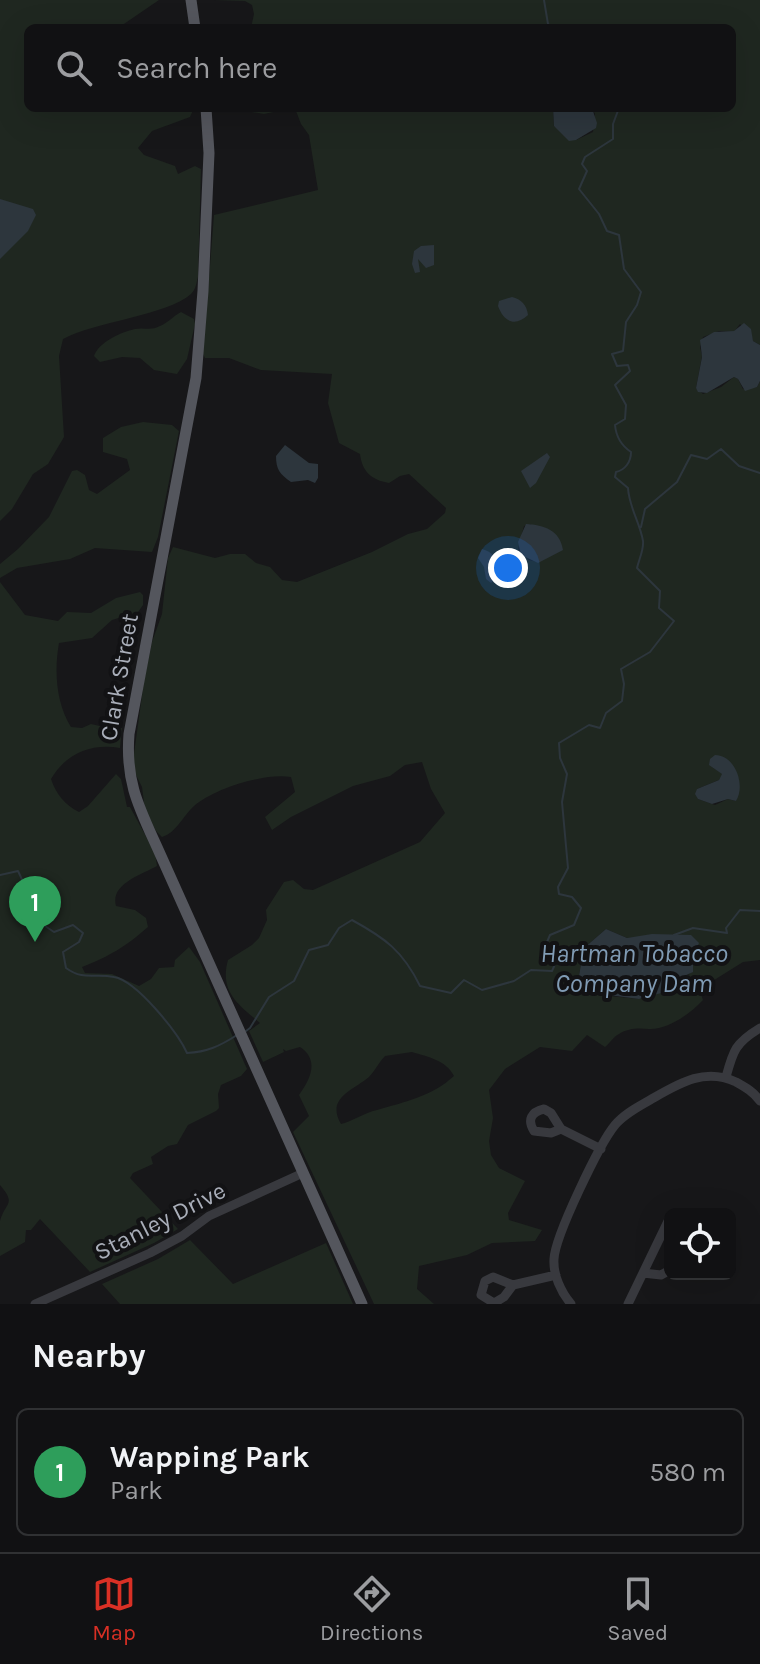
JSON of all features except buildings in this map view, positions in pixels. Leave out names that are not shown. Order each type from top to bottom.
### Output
[{"type":"main road","points":[[191,0],[194,24]]},
{"type":"main road","name":"Clark Street","points":[[206,112],[209,153],[196,378],[127,755],[134,795],[362,1304]]},
{"type":"street","points":[[726,1077],[735,1046],[760,1028]]},
{"type":"street","points":[[571,1304],[556,1275],[554,1263],[558,1241],[614,1125],[679,1083],[697,1076],[726,1077],[744,1086],[760,1101]]},
{"type":"street","points":[[561,1129],[601,1149]]},
{"type":"street","name":"Stanley Drive","points":[[35,1304],[150,1253],[209,1216],[303,1173]]},
{"type":"street","points":[[628,1304],[664,1229]]},
{"type":"street","points":[[643,1273],[664,1273]]},
{"type":"street","points":[[513,1285],[556,1275]]},
{"type":"shaded area","points":[[0,0],[159,0],[124,24],[24,24],[24,112],[192,112],[190,117],[152,131],[138,148],[144,155],[175,166],[178,174],[195,166],[201,169],[198,277],[191,294],[166,308],[63,339],[59,356],[64,437],[48,464],[33,474],[12,509],[0,521]]},
{"type":"shaded area","points":[[214,0],[760,0],[760,345],[740,324],[734,332],[719,331],[703,337],[696,388],[703,394],[721,387],[734,377],[743,389],[757,387],[760,381],[760,960],[743,962],[703,987],[700,991],[703,1000],[671,1024],[656,1029],[626,1031],[605,1047],[587,1035],[572,1051],[540,1047],[505,1069],[489,1090],[493,1118],[489,1141],[491,1155],[499,1168],[525,1181],[508,1213],[509,1220],[542,1230],[535,1241],[492,1243],[467,1255],[419,1266],[417,1289],[434,1304],[374,1304],[293,1132],[309,1116],[299,1095],[309,1077],[310,1058],[300,1047],[283,1049],[284,1052],[263,1062],[249,1031],[260,1023],[233,997],[226,981],[228,960],[259,938],[267,920],[266,910],[284,882],[293,880],[304,889],[313,890],[420,842],[445,813],[431,789],[422,762],[405,765],[390,776],[353,786],[272,830],[265,817],[295,792],[291,777],[267,777],[240,783],[203,799],[171,832],[162,837],[145,810],[142,787],[134,771],[144,681],[162,614],[168,558],[173,547],[215,558],[245,554],[256,563],[270,567],[282,580],[297,582],[408,534],[427,529],[445,513],[446,508],[409,474],[389,483],[372,477],[365,470],[360,454],[339,443],[328,403],[332,374],[261,370],[229,358],[205,358],[214,215],[318,190],[309,135],[296,112],[553,112],[554,126],[576,140],[593,132],[594,112],[736,112],[736,24],[252,24],[252,5],[245,1]],"holes":[[[531,524],[538,562],[529,560],[518,549],[524,526]],[[712,767],[739,779],[736,801],[728,799],[715,805],[698,799],[697,789],[719,780],[723,774]],[[606,929],[627,938],[667,935],[690,974],[682,977],[673,987],[639,999],[589,994],[578,981],[584,948]],[[412,1052],[441,1063],[454,1076],[427,1093],[341,1124],[337,1108],[343,1096],[369,1077],[385,1056]]]},
{"type":"shaded area","points":[[181,312],[194,319],[195,324],[187,359],[177,374],[154,370],[140,358],[122,357],[100,362],[94,356],[105,342],[117,335],[157,327]]},
{"type":"shaded area","points":[[143,422],[172,425],[179,431],[158,537],[152,552],[95,548],[70,559],[17,568],[0,578],[0,564],[49,517],[72,471],[77,470],[85,475],[89,490],[97,494],[130,470],[127,459],[103,452],[103,438],[121,427]]},
{"type":"shaded area","points":[[0,582],[25,615],[58,621],[67,612],[91,613],[116,598],[140,592],[143,595],[143,605],[138,612],[112,620],[92,638],[59,643],[58,686],[62,708],[71,727],[82,728],[91,724],[117,730],[122,727],[120,748],[100,747],[72,756],[57,770],[51,779],[53,784],[65,802],[79,812],[116,774],[121,779],[127,807],[130,807],[155,853],[157,866],[128,881],[115,898],[116,906],[135,910],[146,918],[148,927],[117,950],[82,967],[85,973],[112,974],[139,986],[151,979],[159,968],[174,967],[175,960],[189,947],[200,962],[247,1069],[241,1076],[221,1085],[216,1111],[188,1125],[177,1144],[151,1157],[153,1164],[133,1173],[130,1178],[178,1229],[90,1272],[40,1219],[31,1230],[26,1230],[25,1242],[0,1256],[0,1221],[9,1200],[0,1185]]},
{"type":"shaded area","points":[[190,1240],[233,1284],[326,1243],[353,1304],[120,1304],[102,1284],[158,1259]]},
{"type":"water","points":[[553,112],[593,112],[597,123],[596,128],[569,141],[554,126]]},
{"type":"water","points":[[0,199],[33,209],[36,215],[28,231],[0,259]]},
{"type":"water","points":[[434,245],[434,265],[426,268],[418,259],[420,272],[415,273],[412,264],[414,251],[421,246]]},
{"type":"water","points":[[512,297],[523,303],[528,315],[514,322],[503,316],[498,306],[499,301]]},
{"type":"water","points":[[744,323],[751,329],[753,341],[760,345],[760,381],[757,387],[745,391],[734,377],[707,393],[698,392],[696,388],[702,357],[700,340],[714,332],[734,331]]},
{"type":"water","points":[[285,445],[309,463],[318,464],[315,483],[308,480],[291,482],[281,474],[276,456]]},
{"type":"water","points":[[547,453],[550,457],[530,488],[521,471]]},
{"type":"water","points":[[526,524],[555,533],[563,550],[538,563],[521,555],[518,542]]},
{"type":"water","points":[[482,549],[492,554],[498,563],[498,573],[491,583],[486,579],[484,567],[478,558]]},
{"type":"water","points":[[715,755],[728,760],[737,772],[740,787],[736,801],[728,799],[712,804],[698,799],[695,794],[697,789],[719,780],[722,774],[709,765]]},
{"type":"water","name":"Hartman Tobacco Company Dam","points":[[606,929],[627,938],[652,934],[691,935],[699,943],[693,957],[693,972],[665,992],[639,999],[585,992],[578,981],[584,948]]},
{"type":"waterway","points":[[544,0],[548,24]]},
{"type":"waterway","points":[[246,1031],[269,997],[294,981],[309,950],[328,945],[339,928],[352,920],[392,947],[407,963],[420,986],[451,993],[464,980],[482,990],[514,981],[531,970],[552,971],[556,962],[544,949],[550,935],[574,925],[581,908],[572,897],[559,894],[558,887],[568,868],[562,802],[567,774],[560,758],[559,743],[589,725],[600,728],[606,713],[622,701],[624,684],[621,669],[650,652],[674,621],[659,608],[660,591],[637,568],[643,548],[642,534],[628,488],[615,477],[616,472],[627,465],[631,452],[622,444],[615,425],[625,419],[626,405],[615,385],[630,371],[628,365],[617,366],[612,354],[623,351],[626,322],[641,292],[624,269],[619,235],[607,231],[599,214],[579,189],[587,171],[582,164],[585,157],[613,139],[613,124],[618,112]]},
{"type":"waterway","points":[[641,527],[645,509],[677,482],[691,455],[707,459],[721,449],[739,466],[760,473]]},
{"type":"waterway","points":[[0,875],[18,871],[26,888],[46,879],[50,885],[37,909],[39,922],[54,932],[73,925],[83,933],[79,942],[63,952],[66,968],[84,976],[114,977],[134,988],[166,1021],[187,1053],[213,1048],[237,1035]]},
{"type":"waterway","points":[[674,935],[693,928],[727,933],[726,928],[740,910],[760,911]]},
{"type":"waterway","points":[[557,962],[571,965]]},
{"type":"place","name":"Wapping Park","points":[[35,942]]}]
